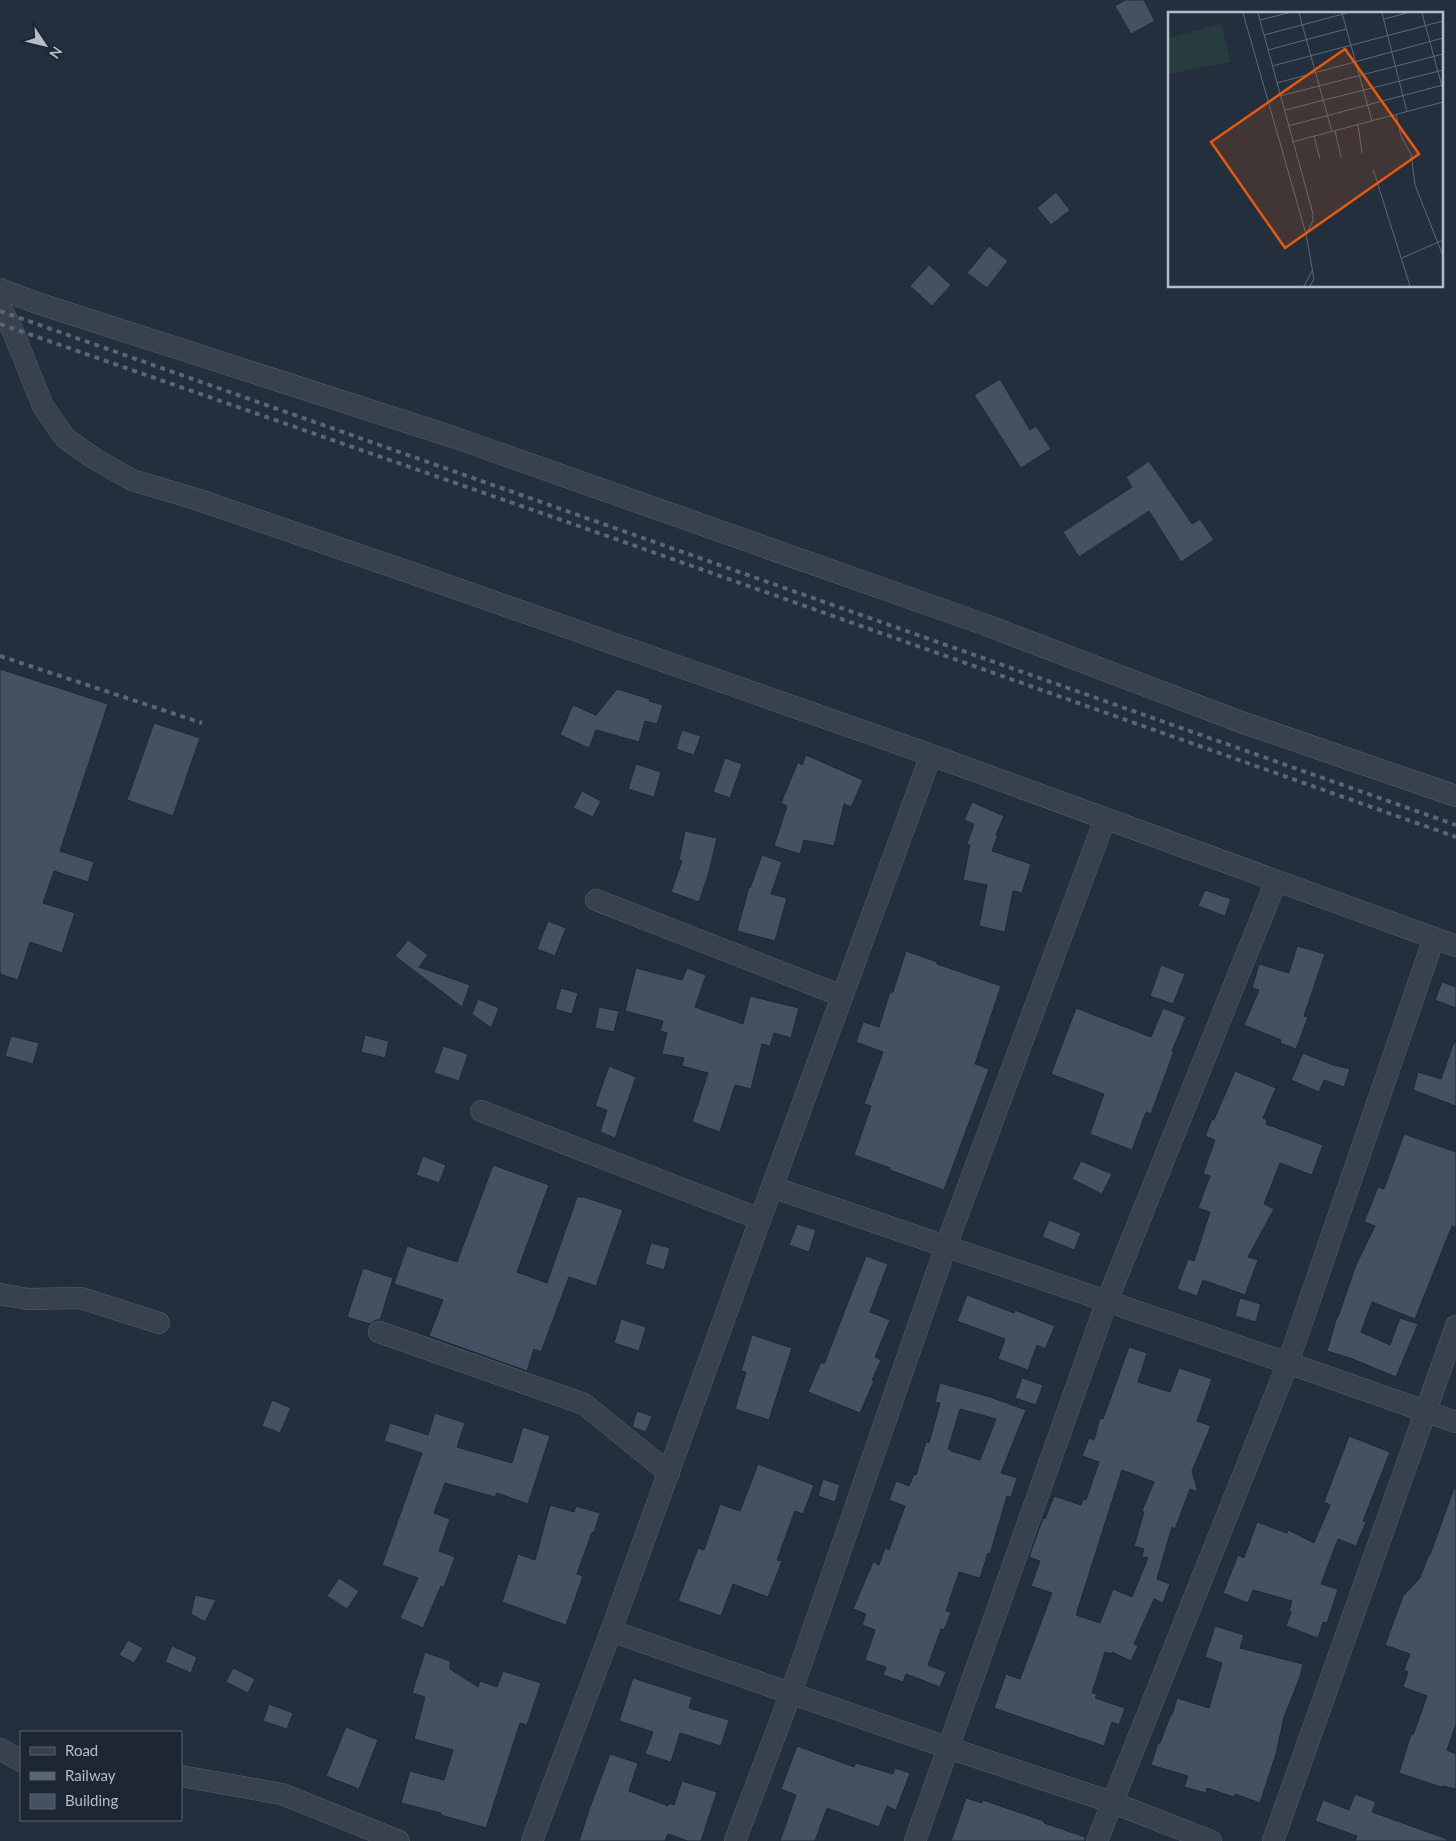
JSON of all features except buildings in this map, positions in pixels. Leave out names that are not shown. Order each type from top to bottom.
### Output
[{"type":"street","points":[[0,289],[37,303],[456,438],[977,622],[1241,722],[1456,796]]},
{"type":"street","points":[[0,307],[12,329],[43,406],[65,438],[95,459],[132,480],[196,499],[420,576],[931,755],[1456,946]]},
{"type":"street","points":[[532,1841],[611,1632],[760,1219],[931,755]]},
{"type":"street","points":[[735,1841],[791,1693],[946,1246],[1105,819]]},
{"type":"street","points":[[915,1841],[1107,1301],[1276,881]]},
{"type":"street","points":[[596,900],[842,996]]},
{"type":"street","points":[[1097,1841],[1288,1363],[1434,938]]},
{"type":"street","points":[[481,1111],[760,1219]]},
{"type":"street","points":[[772,1187],[1456,1422]]},
{"type":"street","points":[[0,1294],[28,1299],[80,1298],[159,1323]]},
{"type":"street","points":[[1272,1841],[1456,1326]]},
{"type":"street","points":[[379,1332],[584,1404],[669,1473]]},
{"type":"street","points":[[611,1632],[1111,1802],[1211,1841]]},
{"type":"street","points":[[0,1749],[20,1760]]},
{"type":"street","points":[[182,1776],[282,1794],[399,1841]]},
{"type":"railway","points":[[0,311],[1456,825]]},
{"type":"railway","points":[[0,324],[613,538],[1456,837]]},
{"type":"railway","points":[[0,656],[202,723]]}]
